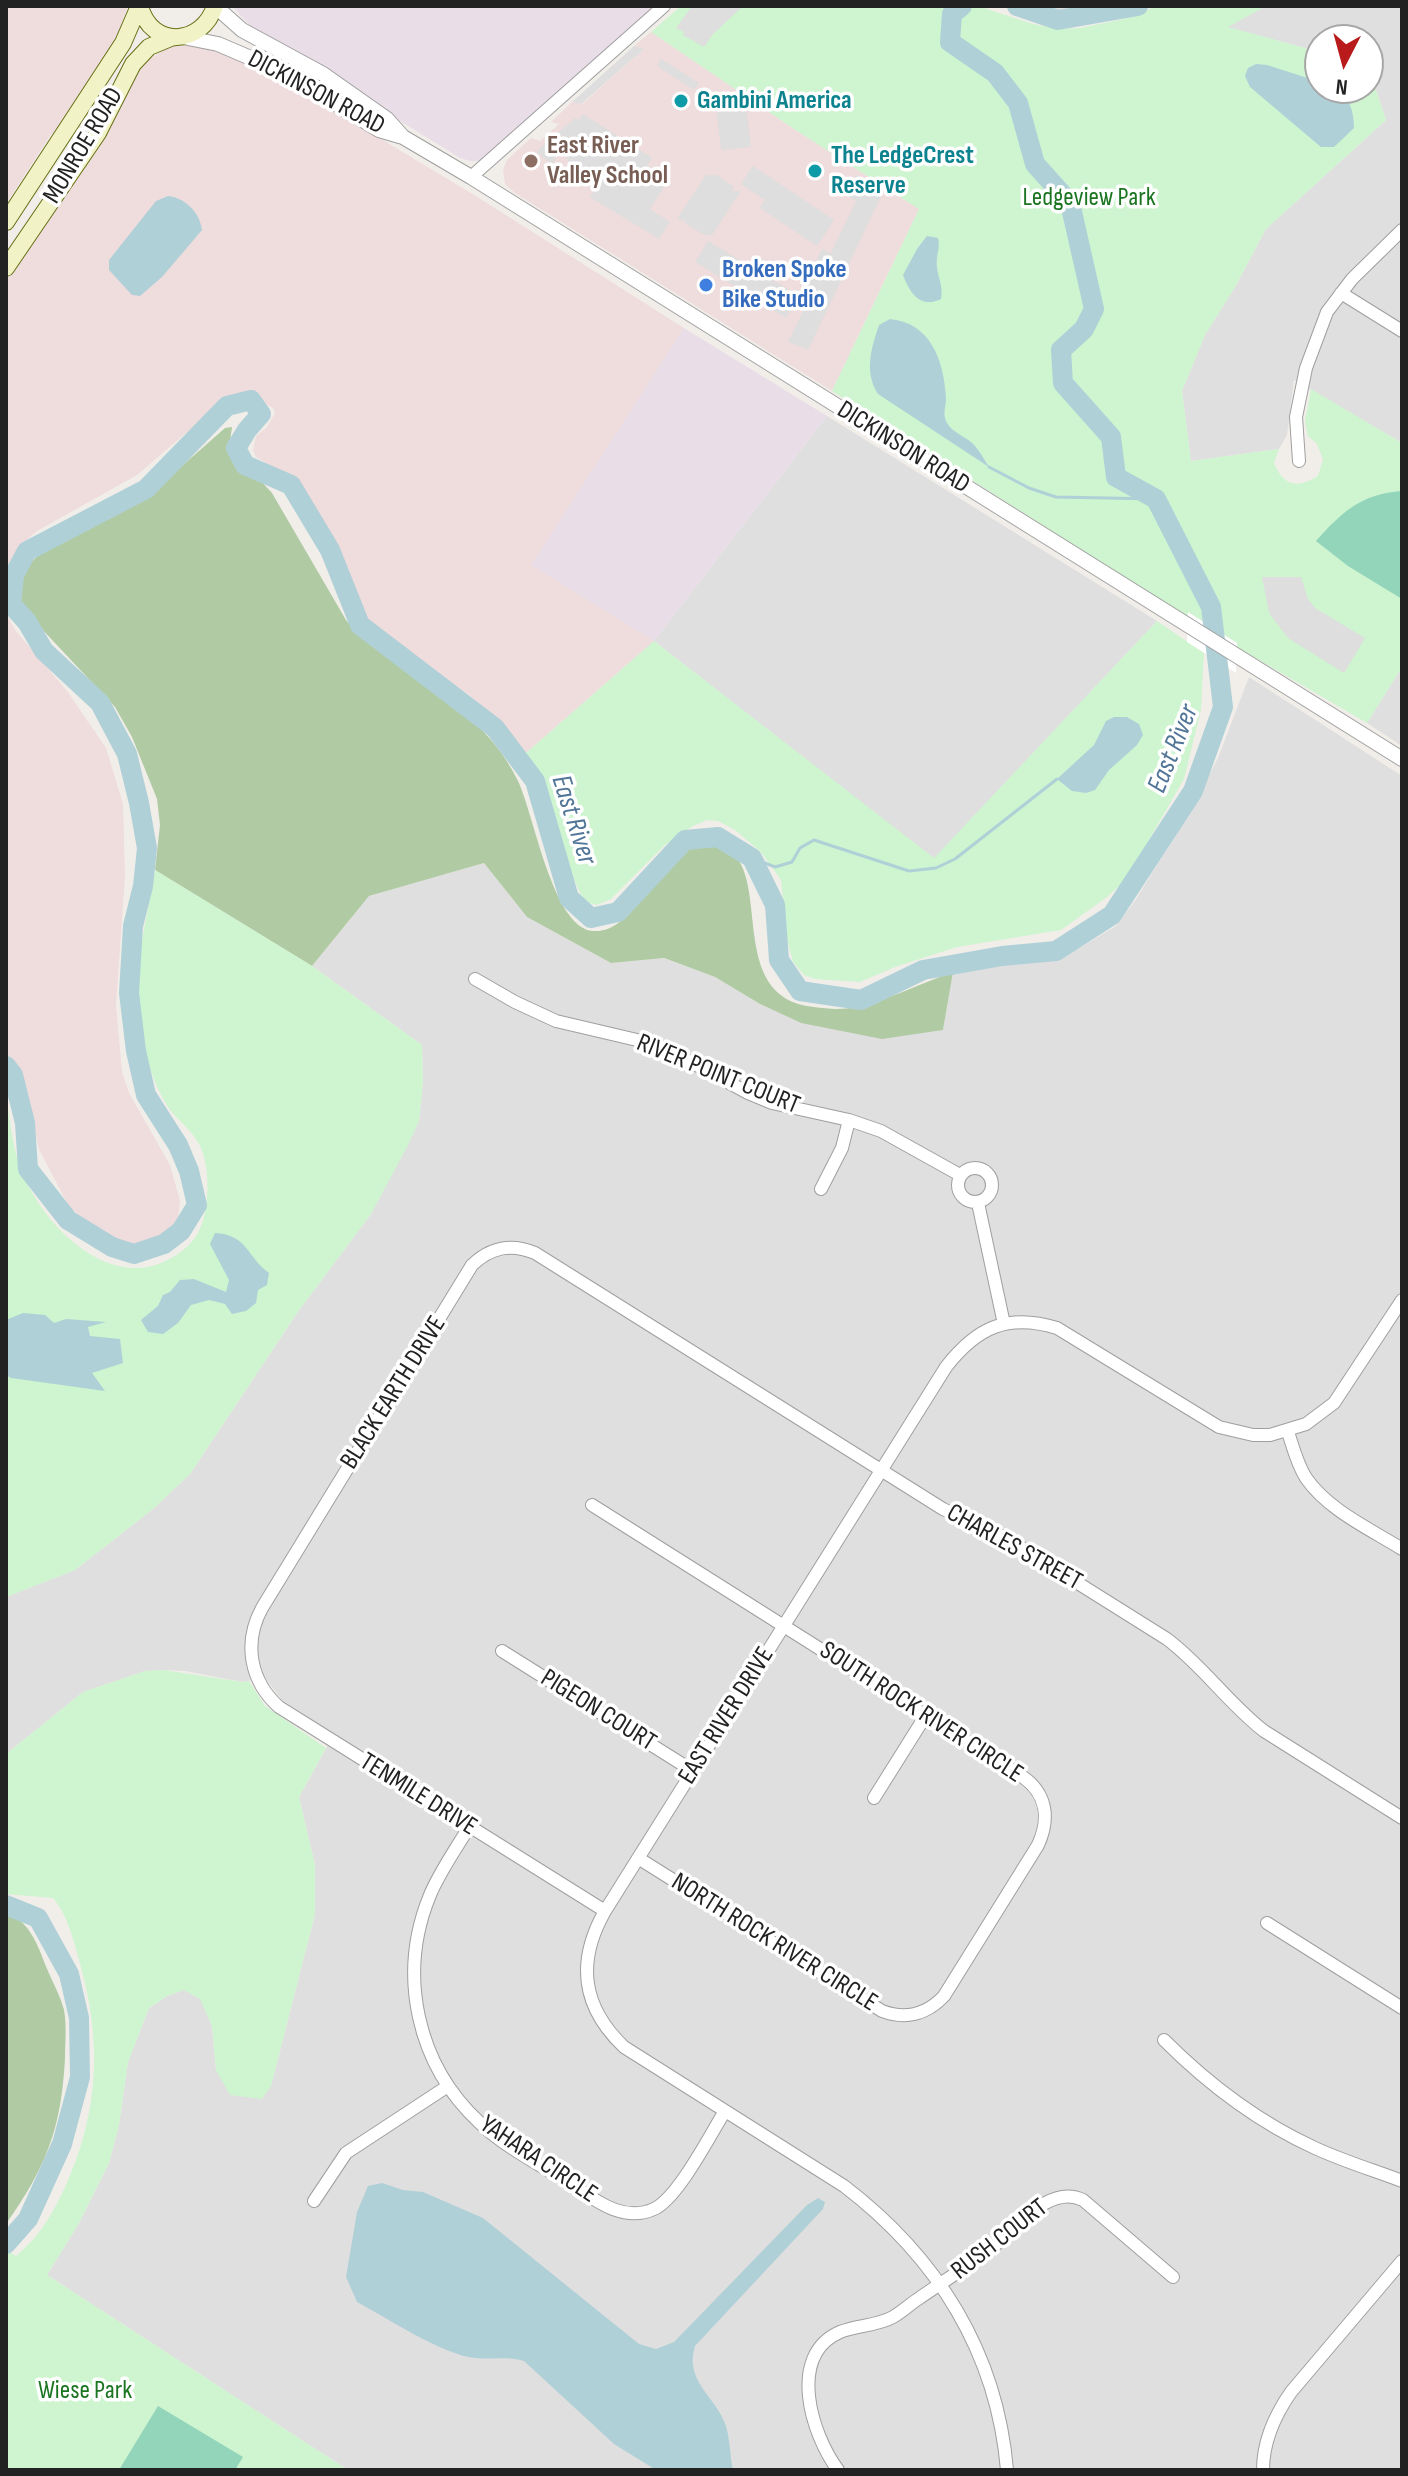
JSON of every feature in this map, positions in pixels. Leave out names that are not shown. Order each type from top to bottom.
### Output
[{"type":"main road","points":[[140,6],[154,29],[178,37]]},
{"type":"main road","name":"MONROE ROAD","points":[[6,222],[123,43],[140,6]]},
{"type":"main road","name":"MONROE ROAD","points":[[6,268],[98,133],[133,64],[149,47],[204,27],[215,6]]},
{"type":"street","name":"DICKINSON ROAD","points":[[215,6],[242,30],[323,74],[387,119],[403,137]]},
{"type":"street","points":[[471,177],[664,6]]},
{"type":"street","name":"DICKINSON ROAD","points":[[178,37],[218,44],[257,59],[310,87],[379,130],[403,137],[471,177],[1402,759]]},
{"type":"street","points":[[1299,461],[1296,417],[1306,368],[1327,312],[1352,279],[1402,230]]},
{"type":"street","points":[[1341,293],[1402,331]]},
{"type":"street","name":"RIVER POINT COURT","points":[[475,979],[556,1021],[667,1049],[772,1103],[849,1120],[881,1131],[960,1175]]},
{"type":"street","points":[[821,1189],[842,1148],[849,1120]]},
{"type":"street","points":[[980,1168],[990,1176],[993,1186],[988,1198],[978,1203],[965,1200],[957,1190],[960,1175],[968,1169],[980,1168]]},
{"type":"street","points":[[978,1203],[1004,1324]]},
{"type":"street","name":"BLACK EARTH DRIVE","points":[[252,1661],[253,1629],[262,1608],[472,1265],[498,1248],[526,1249],[610,1300]]},
{"type":"street","name":"CHARLES STREET","points":[[610,1300],[943,1509],[1006,1538],[1167,1639],[1186,1653],[1243,1714],[1264,1731],[1402,1818]]},
{"type":"street","name":"EAST RIVER DRIVE","points":[[1007,2470],[1001,2429],[986,2372],[968,2331],[941,2284],[917,2253],[870,2206],[844,2186],[624,2047],[603,2024],[590,1994],[587,1975],[590,1942],[638,1858],[962,1347],[987,1329],[1004,1324],[1027,1321],[1057,1328],[1219,1427],[1253,1435],[1288,1432],[1306,1424],[1334,1403],[1402,1300]]},
{"type":"street","points":[[1288,1432],[1298,1462],[1317,1491],[1330,1503],[1402,1549]]},
{"type":"street","name":"SOUTH ROCK RIVER CIRCLE","points":[[592,1505],[926,1715],[1029,1781],[1037,1790],[1046,1811],[1044,1833],[1038,1845],[944,1996],[930,2008],[913,2015]]},
{"type":"street","name":"PIGEON COURT","points":[[502,1651],[693,1771]]},
{"type":"street","name":"TENMILE DRIVE","points":[[252,1661],[257,1680],[279,1707],[605,1911]]},
{"type":"street","points":[[874,1798],[926,1715]]},
{"type":"street","name":"YAHARA CIRCLE","points":[[469,1827],[431,1892],[419,1929],[413,1981],[421,2029],[428,2049],[465,2109],[499,2139],[608,2207],[635,2214],[656,2208],[672,2195],[725,2111]]},
{"type":"street","name":"NORTH ROCK RIVER CIRCLE","points":[[638,1858],[882,2011],[901,2016],[913,2015]]},
{"type":"street","points":[[1267,1923],[1402,2008]]},
{"type":"street","points":[[1164,2040],[1202,2076],[1259,2117],[1313,2147],[1402,2181]]},
{"type":"street","points":[[314,2201],[346,2153],[448,2086]]},
{"type":"street","name":"RUSH COURT","points":[[941,2284],[997,2244],[1046,2202],[1068,2195],[1083,2200],[1173,2277]]},
{"type":"street","points":[[1263,2470],[1266,2443],[1279,2409],[1402,2261]]},
{"type":"street","points":[[838,2470],[820,2438],[809,2389],[808,2369],[815,2353],[839,2332],[892,2318],[941,2284]]},
{"type":"shaded area","points":[[6,6],[128,6],[113,46],[64,123],[50,136],[6,204]]},
{"type":"shaded area","points":[[232,6],[654,6],[492,152],[479,161],[470,161],[460,158],[371,103],[297,51],[252,28]]},
{"type":"shaded area","points":[[692,6],[743,6],[713,34],[704,47],[676,28]]},
{"type":"shaded area","points":[[1035,6],[1108,6],[1065,12]]},
{"type":"shaded area","points":[[1266,6],[1402,6],[1402,443],[1294,380],[1287,435],[1279,449],[1191,461],[1182,391],[1205,335],[1266,229],[1386,120],[1381,104],[1384,104],[1384,24],[1304,24],[1304,48],[1226,27]]},
{"type":"shaded area","points":[[651,32],[919,209],[832,391],[505,184],[503,170],[507,160],[531,138],[540,141],[559,124],[551,122],[572,102],[582,104],[643,50],[634,46]]},
{"type":"shaded area","points":[[171,46],[194,46],[229,55],[280,78],[479,198],[684,328],[532,565],[654,641],[526,753],[509,731],[469,695],[374,628],[331,540],[300,491],[284,474],[256,457],[253,450],[256,436],[267,427],[275,413],[273,408],[259,401],[240,399],[220,404],[137,475],[37,531],[24,542],[12,562],[6,585],[6,281],[132,78],[144,62]]},
{"type":"shaded area","points":[[634,46],[644,49],[581,104],[572,102]]},
{"type":"shaded area","points":[[661,59],[699,83],[694,90],[657,66]]},
{"type":"shaded area","points":[[746,105],[751,147],[721,150],[716,108]]},
{"type":"shaded area","points":[[583,114],[652,158],[647,165],[669,179],[650,209],[670,222],[659,239],[590,197],[596,187],[568,169],[568,159],[559,154],[552,164],[536,152]]},
{"type":"shaded area","points":[[753,166],[834,220],[817,246],[760,208],[765,200],[741,184]]},
{"type":"shaded area","points":[[706,175],[717,175],[734,187],[732,191],[741,191],[712,235],[704,235],[686,221],[677,219]]},
{"type":"shaded area","points":[[856,175],[885,188],[808,350],[788,342],[811,295],[803,290],[822,249],[831,253],[856,201],[846,195]]},
{"type":"shaded area","points":[[708,241],[799,296],[786,318],[695,262]]},
{"type":"shaded area","points":[[684,328],[827,416],[654,641],[531,565]]},
{"type":"shaded area","points":[[827,416],[1157,621],[934,859],[654,641]]},
{"type":"shaded area","points":[[1262,577],[1301,577],[1308,599],[1315,608],[1365,638],[1344,673],[1288,638],[1269,613]]},
{"type":"shaded area","points":[[6,614],[15,630],[67,691],[106,748],[123,804],[125,876],[116,1005],[122,1072],[129,1093],[170,1165],[180,1201],[177,1227],[166,1237],[142,1247],[129,1246],[105,1236],[69,1207],[39,1149],[22,1075],[6,1058]]},
{"type":"shaded area","points":[[1402,667],[1402,746],[1367,723]]},
{"type":"shaded area","points":[[1249,677],[1402,776],[1402,2470],[348,2470],[47,2275],[79,2223],[109,2163],[119,2125],[128,2062],[149,2008],[167,1996],[184,1990],[201,1999],[212,2026],[216,2070],[271,2086],[315,1914],[315,1865],[299,1797],[334,1734],[282,1700],[265,1678],[242,1682],[185,1671],[145,1671],[83,1692],[6,1754],[6,1597],[75,1570],[153,1509],[190,1474],[297,1313],[371,1214],[419,1121],[423,1082],[422,1045],[312,966],[369,896],[484,863],[527,917],[611,963],[663,958],[715,977],[760,1004],[801,1023],[943,1030],[953,972],[1049,957],[1078,949],[1116,926],[1191,810],[1218,758]]},
{"type":"green space","name":"Ledgeview Park","points":[[681,6],[978,6],[1057,29],[1080,28],[1124,19],[1157,6],[1266,6],[1228,27],[1304,48],[1304,104],[1381,104],[1386,120],[1266,229],[1205,335],[1182,391],[1191,461],[1279,449],[1274,463],[1287,481],[1297,484],[1318,476],[1323,459],[1317,444],[1308,436],[1305,421],[1311,389],[1402,443],[1402,667],[1367,723],[1206,629],[832,391],[919,209],[651,32]]},
{"type":"green space","points":[[232,427],[229,449],[233,460],[272,493],[346,620],[374,647],[469,717],[507,761],[523,795],[555,890],[566,911],[579,925],[593,931],[608,929],[633,910],[676,857],[689,849],[721,846],[738,860],[747,880],[759,958],[768,981],[786,998],[814,1007],[851,1008],[881,1000],[953,972],[943,1030],[882,1039],[801,1023],[760,1004],[715,977],[664,958],[611,963],[527,917],[484,863],[369,896],[312,966],[155,870],[160,825],[157,799],[132,737],[115,707],[24,610],[20,585],[25,571],[42,552],[150,494],[225,428]]},
{"type":"green space","points":[[1402,491],[1402,599],[1348,566],[1316,541],[1353,506],[1375,496]]},
{"type":"green space","points":[[1157,621],[1204,653],[1201,710],[1184,779],[1126,880],[1061,930],[957,947],[860,982],[815,979],[804,975],[793,962],[787,939],[781,880],[761,852],[735,830],[718,821],[707,820],[693,826],[665,845],[611,899],[597,905],[589,903],[581,895],[565,859],[552,811],[526,753],[654,641],[934,858]]},
{"type":"green space","points":[[155,870],[312,966],[422,1045],[423,1082],[419,1121],[371,1214],[297,1313],[190,1474],[153,1509],[75,1570],[6,1597],[6,1095],[22,1173],[37,1201],[65,1234],[100,1259],[120,1266],[140,1268],[161,1263],[191,1243],[205,1213],[207,1176],[203,1153],[196,1139],[162,1097],[149,1066],[142,1032],[138,1002],[139,964]]},
{"type":"green space","name":"Wiese Park","points":[[164,1670],[249,1681],[265,1706],[326,1748],[299,1797],[315,1865],[315,1914],[271,2086],[262,2099],[230,2095],[216,2070],[212,2026],[200,1999],[184,1990],[167,1996],[149,2008],[128,2062],[119,2125],[109,2163],[79,2223],[47,2275],[348,2470],[6,2470],[6,2250],[16,2256],[32,2241],[65,2187],[77,2158],[91,2102],[94,2047],[86,1990],[72,1935],[62,1911],[53,1898],[6,1894],[6,1754],[83,1692],[145,1671]]},
{"type":"green space","points":[[6,1913],[20,1921],[35,1941],[62,2004],[66,2028],[60,2107],[49,2147],[32,2184],[6,2224]]},
{"type":"green space","points":[[158,2406],[243,2457],[235,2470],[119,2470]]},
{"type":"water","points":[[1256,64],[1267,65],[1304,77],[1304,104],[1349,104],[1354,128],[1334,147],[1321,147],[1250,87],[1245,76],[1248,68]]},
{"type":"water","points":[[168,196],[191,207],[202,230],[162,277],[140,296],[132,295],[109,270],[109,260],[156,201]]},
{"type":"water","points":[[927,236],[938,238],[939,246],[937,264],[942,293],[941,299],[934,302],[917,298],[903,275]]},
{"type":"water","points":[[890,319],[916,328],[933,346],[945,384],[947,423],[972,443],[989,467],[878,394],[871,377],[871,352],[879,325]]},
{"type":"water","points":[[1114,717],[1127,717],[1139,724],[1143,735],[1137,745],[1109,770],[1095,790],[1086,793],[1072,791],[1057,779],[1094,745],[1106,721]]},
{"type":"water","points":[[215,1233],[241,1242],[269,1273],[267,1285],[258,1290],[256,1303],[246,1311],[232,1314],[225,1304],[209,1300],[191,1305],[178,1323],[163,1334],[148,1332],[141,1320],[180,1280],[194,1279],[226,1292],[229,1280],[210,1244]]},
{"type":"water","points":[[23,1313],[45,1315],[54,1323],[66,1319],[106,1322],[88,1327],[90,1336],[120,1339],[123,1363],[92,1373],[105,1391],[6,1375],[6,1320]]},
{"type":"water","points":[[382,2183],[423,2192],[483,2218],[639,2344],[656,2349],[674,2342],[807,2205],[818,2198],[825,2202],[823,2209],[695,2346],[693,2359],[697,2379],[726,2426],[733,2470],[656,2470],[614,2444],[524,2361],[475,2358],[447,2350],[357,2302],[346,2277],[357,2212],[368,2186]]},
{"type":"pier","points":[[1188,612],[1237,643],[1236,673],[1187,642]]},
{"type":"waterway","name":"East River","points":[[6,1066],[13,1075],[25,1123],[28,1169],[68,1220],[112,1247],[134,1254],[164,1244],[181,1231],[197,1205],[189,1171],[178,1145],[146,1095],[136,1051],[129,993],[133,926],[143,886],[147,848],[127,754],[100,703],[44,651],[27,622],[11,604],[14,575],[27,551],[146,489],[227,406],[251,400],[261,414],[236,448],[245,465],[291,485],[330,550],[360,625],[495,728],[535,781],[569,898],[591,918],[618,912],[685,840],[718,837],[752,858],[775,905],[779,960],[800,991],[861,1000],[923,970],[1002,956],[1056,951],[1112,915],[1193,791],[1223,707],[1211,607],[1156,499],[1116,477],[1111,437],[1063,383],[1061,350],[1084,329],[1094,309],[1070,203],[1035,164],[1018,103],[995,73],[950,42],[952,14],[962,6]]},
{"type":"waterway","name":"East River","points":[[1017,6],[1058,20],[1138,6]]},
{"type":"waterway","points":[[989,467],[1029,488],[1056,497],[1156,499]]},
{"type":"waterway","points":[[752,858],[775,867],[792,862],[800,848],[814,840],[909,871],[936,868],[955,859],[1057,779]]},
{"type":"waterway","name":"East River","points":[[6,1905],[38,1918],[69,1974],[79,2018],[80,2077],[62,2144],[28,2219],[6,2244]]},
{"type":"place","name":"Gambini America","points":[[681,101]]},
{"type":"place","name":"East River Valley School","points":[[531,161]]},
{"type":"place","name":"The LedgeCrest Reserve","points":[[815,171]]},
{"type":"place","name":"Broken Spoke Bike Studio","points":[[706,285]]}]
